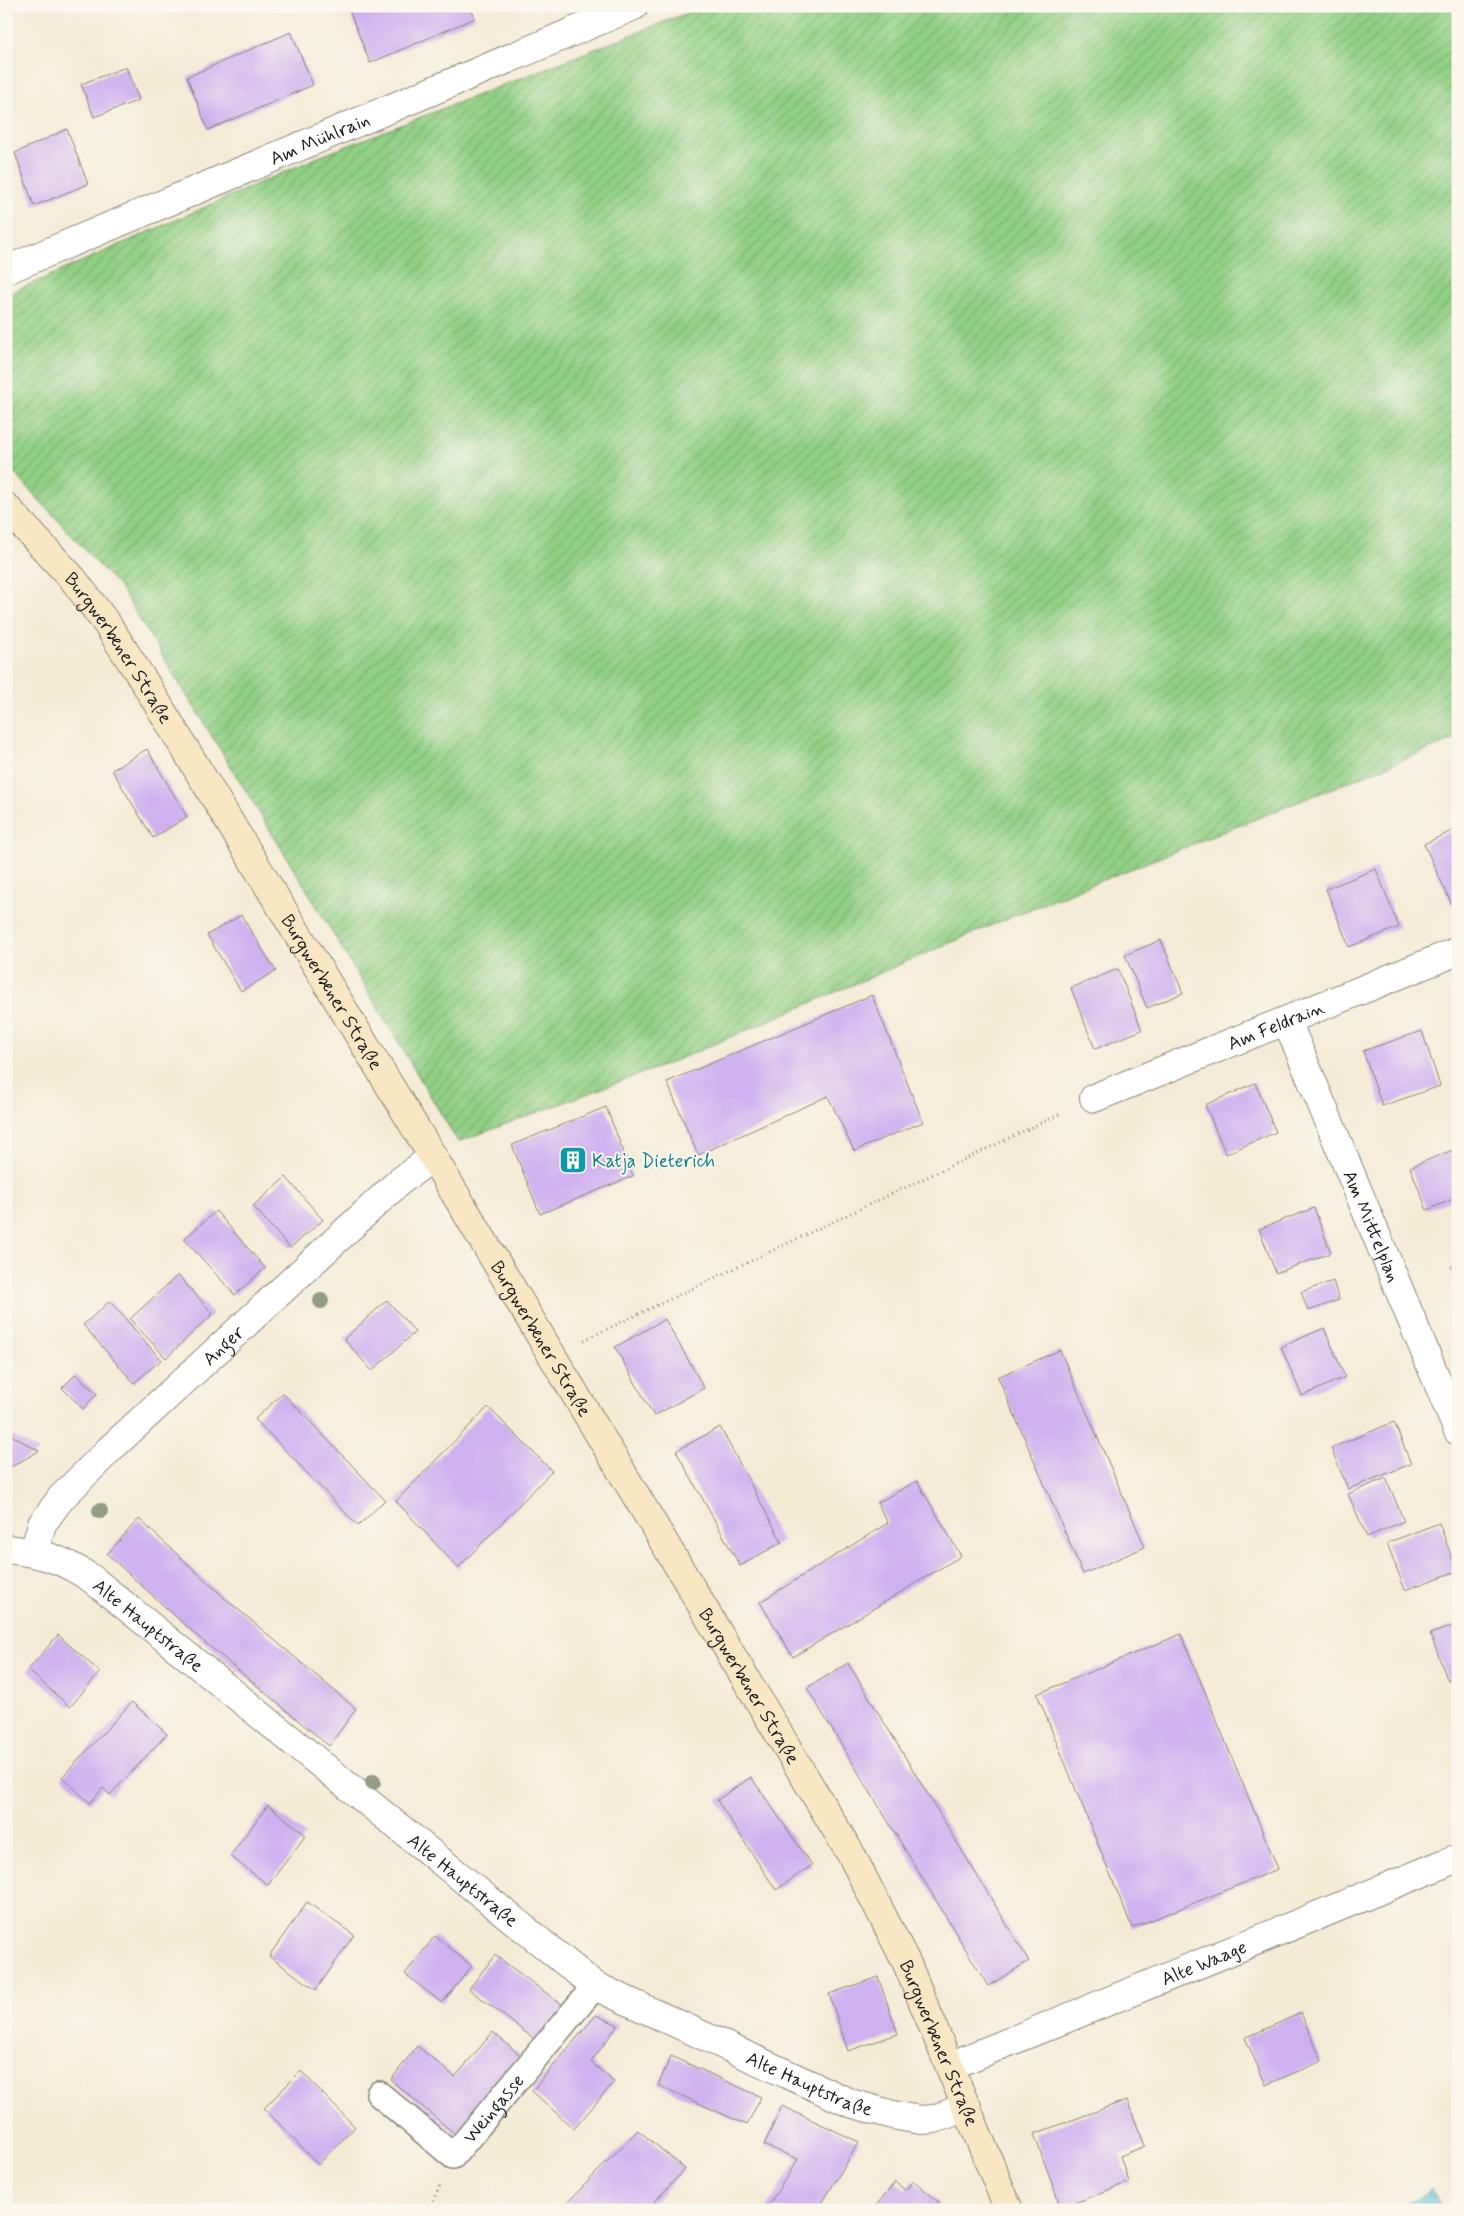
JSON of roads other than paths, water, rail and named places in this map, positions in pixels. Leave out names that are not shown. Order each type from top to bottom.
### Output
[{"type":"main road","name":"Burgwerbener Straße","points":[[6,507],[73,579],[107,624],[433,1157],[852,1856],[907,1964],[1009,2210]]},
{"type":"street","name":"Am Mühlrain","points":[[6,270],[634,6]]},
{"type":"street","name":"Am Feldrain","points":[[1094,1098],[1458,951]]},
{"type":"street","name":"Am Mittelplan","points":[[1287,1021],[1458,1431]]},
{"type":"street","name":"Anger","points":[[34,1552],[42,1524],[55,1506],[110,1449],[398,1182],[433,1157]]},
{"type":"street","name":"Alte Hauptstraße","points":[[6,1549],[34,1552],[67,1562],[92,1580],[595,1986],[850,2102],[897,2116],[921,2120],[934,2119],[967,2107]]},
{"type":"street","name":"Alte Waage","points":[[950,2066],[1458,1858]]},
{"type":"lane","name":"Weingasse","points":[[378,2094],[453,2156],[595,1986]]},
{"type":"water","points":[[1432,2188],[1443,2207],[1438,2210],[1395,2210]]},
{"type":"place","name":"Katja Dieterich","points":[[573,1160]]}]
